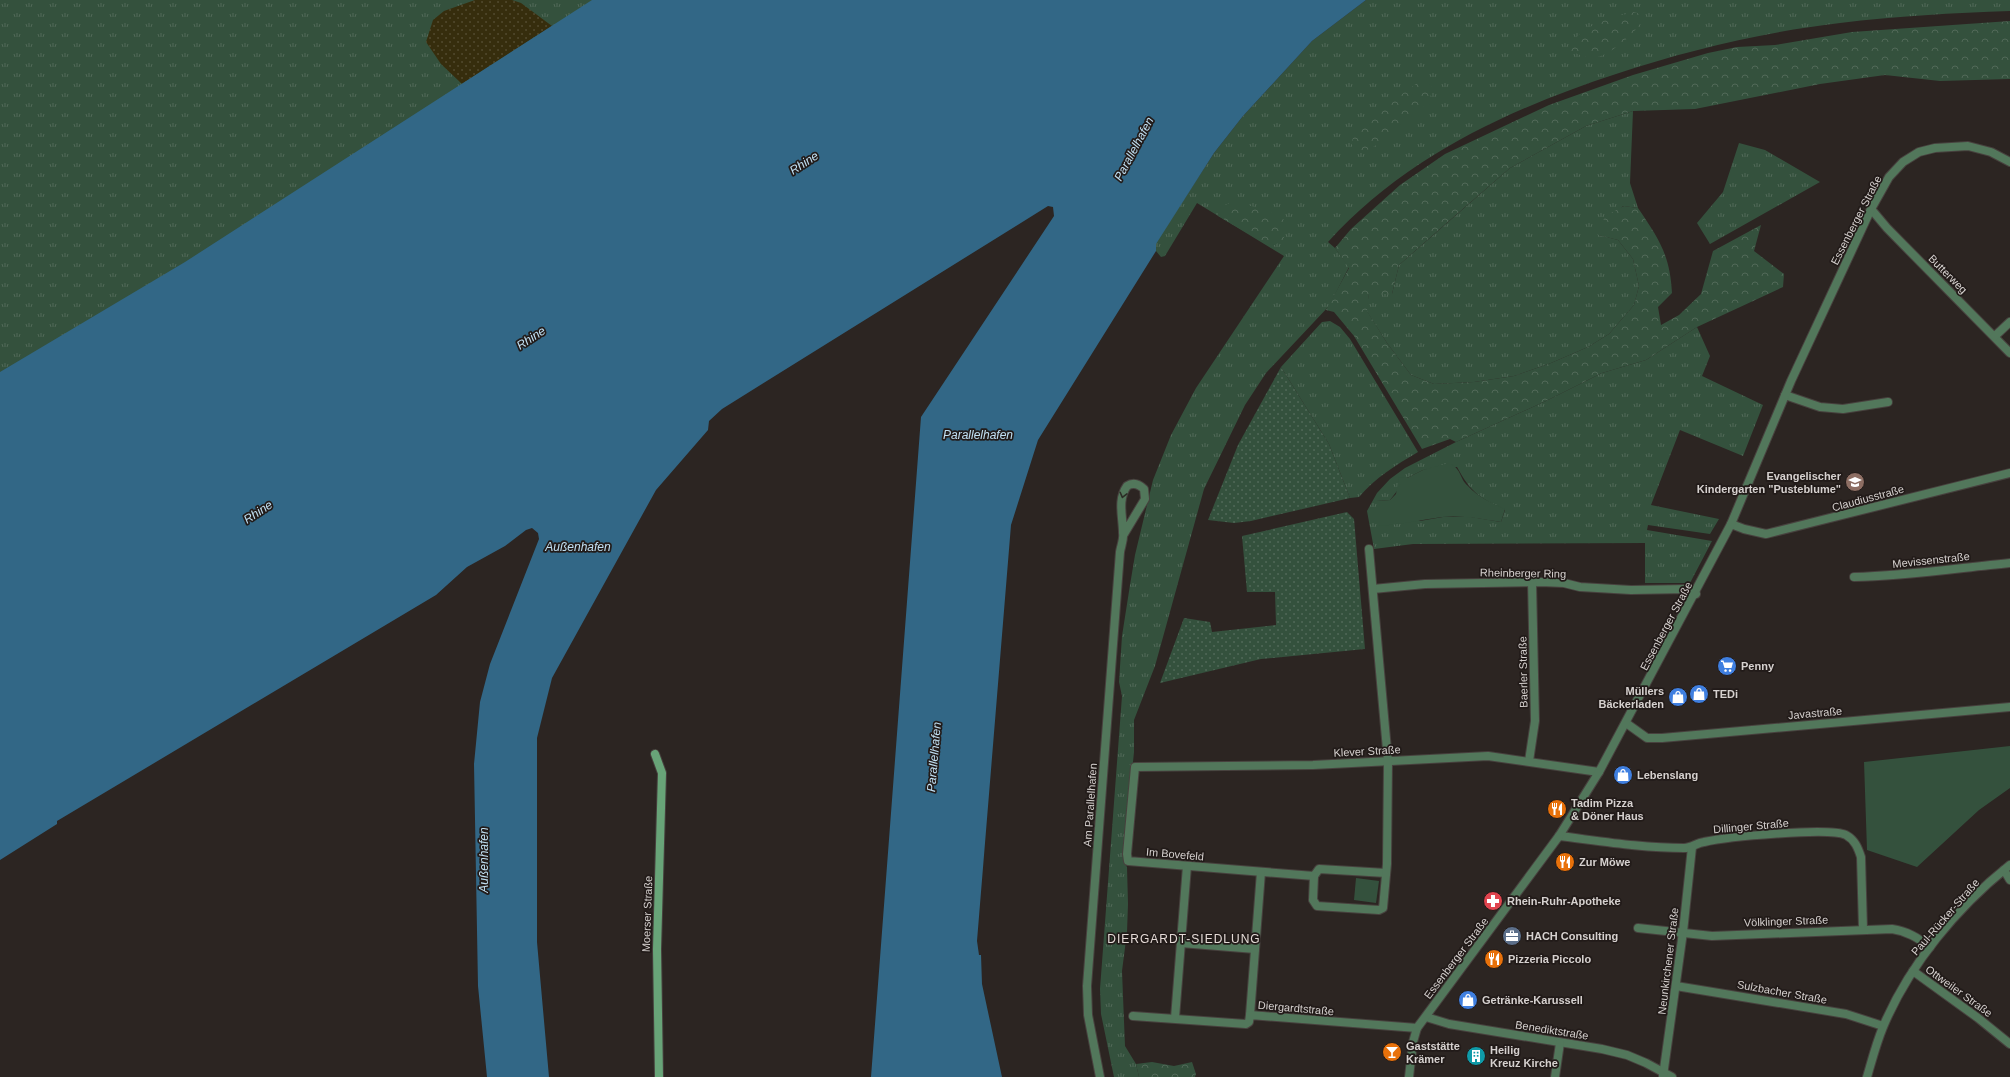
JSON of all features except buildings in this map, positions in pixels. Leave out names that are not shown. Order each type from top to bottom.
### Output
[{"type":"street","name":"Essenberger Straße","points":[[1409,1077],[1413,1042],[1417,1028],[1559,836],[1599,772],[1696,594],[1731,524],[1785,395],[1871,209],[1890,177],[1903,162],[1919,152],[1935,148],[1968,146],[1991,152],[2010,162]]},
{"type":"street","name":"Butterweg","points":[[1871,209],[2010,353]]},
{"type":"street","points":[[1995,336],[2010,322]]},
{"type":"street","points":[[1785,395],[1820,407],[1843,408],[1888,402]]},
{"type":"street","name":"Claudiusstraße","points":[[1731,524],[1744,529],[1766,534],[2010,473]]},
{"type":"street","name":"Am Parallelhafen","points":[[1100,1077],[1088,1015],[1087,986],[1120,552],[1124,534],[1145,499],[1144,489],[1131,483],[1124,490],[1121,518],[1124,534]]},
{"type":"street","points":[[1314,876],[1313,900],[1317,906],[1379,910],[1383,908],[1386,874],[1388,762],[1373,589],[1368,549]]},
{"type":"street","name":"Mevissenstraße","points":[[1854,577],[1891,576],[1929,570],[2010,563]]},
{"type":"street","name":"Rheinberger Ring","points":[[1373,589],[1425,584],[1532,582],[1564,583],[1580,588],[1688,590],[1696,594]]},
{"type":"street","name":"Baerler Straße","points":[[1530,761],[1535,721],[1532,582]]},
{"type":"street","name":"Javastraße","points":[[1626,723],[1648,738],[1662,738],[2010,706]]},
{"type":"street","name":"Moerser Straße","points":[[655,754],[662,773],[657,949],[659,1077]]},
{"type":"street","name":"Klever Straße","points":[[1135,767],[1313,765],[1481,756],[1530,761],[1599,772]]},
{"type":"street","name":"Im Bovefeld","points":[[1135,767],[1127,854],[1128,861],[1314,876],[1319,869],[1386,874]]},
{"type":"street","name":"Dillinger Straße","points":[[1559,836],[1635,845],[1692,847],[1702,842],[1787,834],[1839,833],[1853,840],[1861,857],[1863,929]]},
{"type":"street","name":"Neunkirchener Straße","points":[[1663,1075],[1683,932],[1692,847]]},
{"type":"street","points":[[1175,1018],[1187,866]]},
{"type":"street","points":[[2007,867],[2010,880]]},
{"type":"street","name":"Paul-Rücker-Straße","points":[[1867,1077],[1883,1026],[1913,971],[1930,947],[1973,897],[2007,867]]},
{"type":"street","points":[[1250,1015],[1261,872]]},
{"type":"street","name":"Völklinger Straße","points":[[1638,928],[1712,936],[1863,929],[1903,930],[1930,947]]},
{"type":"street","points":[[1181,943],[1255,949]]},
{"type":"street","name":"Ottweiler Straße","points":[[1913,971],[1978,1018],[2010,1044]]},
{"type":"street","name":"Sulzbacher Straße","points":[[1676,986],[1846,1014],[1883,1026]]},
{"type":"street","name":"Diergardtstraße","points":[[1133,1016],[1246,1024],[1249,1022],[1250,1015],[1417,1028]]},
{"type":"street","name":"Benediktstraße","points":[[1426,1017],[1449,1024],[1627,1055],[1646,1063],[1663,1075],[1672,1077]]},
{"type":"street","points":[[1555,1077],[1560,1043]]},
{"type":"green space","points":[[0,0],[607,0],[0,380]]},
{"type":"green space","points":[[1366,0],[2010,0],[2010,11],[1903,17],[1783,31],[1698,50],[1616,74],[1537,103],[1498,120],[1461,139],[1390,185],[1358,212],[1328,242],[1335,248],[1349,267],[1329,306],[1266,373],[1245,405],[1204,489],[1155,666],[1134,720],[1134,752],[1123,861],[1127,867],[1128,904],[1127,932],[1122,971],[1125,1046],[1136,1064],[1139,1077],[1114,1077],[1101,1014],[1100,989],[1122,696],[1119,682],[1122,636],[1135,555],[1153,480],[1171,435],[1196,388],[1284,256],[1197,203],[1165,256],[1161,257],[1156,251],[1155,244],[1214,153],[1243,116],[1312,41]]},
{"type":"green space","points":[[1634,12],[1640,14],[1643,18],[1640,24],[1624,41],[1604,55],[1591,57],[1570,51],[1578,35],[1586,29],[1605,20]]},
{"type":"green space","points":[[2010,21],[2010,79],[1940,81],[1885,75],[1820,84],[1695,109],[1633,111],[1586,126],[1510,168],[1399,265],[1392,294],[1369,294],[1367,311],[1387,343],[1411,375],[1434,384],[1474,382],[1514,376],[1551,363],[1588,347],[1609,334],[1634,305],[1639,286],[1633,259],[1618,240],[1598,235],[1605,216],[1624,206],[1638,208],[1652,229],[1666,258],[1669,268],[1672,293],[1658,307],[1661,325],[1679,315],[1701,294],[1713,251],[1761,225],[1754,251],[1784,274],[1783,287],[1697,327],[1646,360],[1602,373],[1546,401],[1456,442],[1450,439],[1422,449],[1354,336],[1334,312],[1326,310],[1349,268],[1335,248],[1351,229],[1400,185],[1445,154],[1549,105],[1633,75],[1708,53],[1737,47],[1775,45],[1852,32]]},
{"type":"green space","points":[[1424,80],[1430,82],[1430,98],[1417,114],[1396,132],[1374,147],[1357,152],[1352,144],[1353,137],[1358,130],[1382,108],[1417,83]]},
{"type":"green space","points":[[1633,111],[1630,183],[1638,208],[1623,206],[1599,235],[1618,240],[1633,259],[1639,286],[1634,305],[1609,334],[1588,347],[1551,363],[1514,376],[1474,382],[1434,384],[1411,375],[1387,343],[1366,310],[1369,294],[1392,294],[1399,265],[1510,168],[1586,126]]},
{"type":"green space","points":[[1739,143],[1765,150],[1820,182],[1710,244],[1697,223],[1723,192]]},
{"type":"green space","points":[[1229,203],[1257,208],[1272,213],[1283,219],[1288,227],[1283,240],[1271,247],[1218,216],[1221,208]]},
{"type":"green space","points":[[1330,321],[1340,327],[1350,339],[1418,452],[1379,478],[1359,497],[1350,498],[1329,444],[1281,367],[1322,322]]},
{"type":"green space","points":[[1697,327],[1710,356],[1702,376],[1763,405],[1743,456],[1680,430],[1651,505],[1719,519],[1710,534],[1648,525],[1647,530],[1712,541],[1690,583],[1645,583],[1645,543],[1413,544],[1374,549],[1367,511],[1377,493],[1390,479],[1405,468],[1456,442],[1546,401],[1602,373],[1646,360]],"holes":[[[1457,467],[1471,489],[1482,498],[1505,510],[1501,522],[1471,517],[1443,517],[1420,521],[1377,501],[1390,500],[1407,478],[1423,470]]]},
{"type":"green space","points":[[1281,367],[1329,444],[1350,498],[1251,521],[1234,523],[1208,520],[1238,445]]},
{"type":"green space","points":[[1449,463],[1456,468],[1465,483],[1472,490],[1485,499],[1505,509],[1501,522],[1472,518],[1442,517],[1393,525],[1377,526],[1377,501],[1390,500],[1396,494],[1399,477],[1407,478],[1423,470]]},
{"type":"green space","points":[[1347,512],[1354,519],[1365,649],[1261,659],[1160,683],[1184,618],[1210,622],[1212,632],[1276,625],[1275,592],[1247,592],[1242,536]]},
{"type":"green space","points":[[2010,746],[2010,788],[1979,810],[1917,867],[1867,850],[1864,762]]},
{"type":"green space","points":[[1356,878],[1379,881],[1376,903],[1354,900]]},
{"type":"green space","points":[[1152,1062],[1174,1066],[1192,1062],[1196,1074],[1195,1077],[1139,1077],[1136,1064]]},
{"type":"sand","points":[[475,0],[512,0],[521,3],[552,26],[462,84],[441,64],[426,42],[433,20],[444,11]]},
{"type":"water","points":[[592,0],[1366,0],[1312,41],[1243,116],[1214,153],[1156,244],[1156,251],[1038,440],[1011,525],[977,941],[979,955],[981,955],[982,984],[1002,1077],[871,1077],[921,417],[1054,216],[1053,207],[1048,206],[722,409],[709,421],[708,430],[656,490],[552,678],[537,738],[537,942],[549,1077],[487,1077],[478,986],[474,764],[480,702],[490,664],[539,539],[538,533],[532,528],[526,530],[505,546],[467,567],[436,595],[57,821],[57,824],[0,860],[0,372],[185,262]]},
{"type":"place","name":"Evangelischer Kindergarten \"Pusteblume\"","points":[[1855,482]]},
{"type":"place","name":"Penny","points":[[1727,666]]},
{"type":"place","name":"TEDi","points":[[1699,694]]},
{"type":"place","name":"Müllers Bäckerladen","points":[[1678,697]]},
{"type":"place","name":"Lebenslang","points":[[1623,775]]},
{"type":"place","name":"Tadim Pizza & Döner Haus","points":[[1557,809]]},
{"type":"place","name":"Zur Möwe","points":[[1565,862]]},
{"type":"place","name":"Rhein-Ruhr-Apotheke","points":[[1493,901]]},
{"type":"place","name":"HACH Consulting","points":[[1512,936]]},
{"type":"place","name":"Pizzeria Piccolo","points":[[1494,959]]},
{"type":"place","name":"Getränke-Karussell","points":[[1468,1000]]},
{"type":"place","name":"Gaststätte Krämer","points":[[1392,1052]]},
{"type":"place","name":"Heilig Kreuz Kirche","points":[[1476,1056]]},
{"type":"district","name":"DIERGARDT-SIEDLUNG","points":[[1184,939]]},
{"type":"water label","name":"Parallelhafen","points":[[1134,149]]},
{"type":"water label","name":"Rhine","points":[[804,163]]},
{"type":"water label","name":"Rhine","points":[[531,338]]},
{"type":"water label","name":"Parallelhafen","points":[[978,435]]},
{"type":"water label","name":"Rhine","points":[[258,512]]},
{"type":"water label","name":"Außenhafen","points":[[578,547]]},
{"type":"water label","name":"Parallelhafen","points":[[934,757]]},
{"type":"water label","name":"Außenhafen","points":[[484,860]]}]
